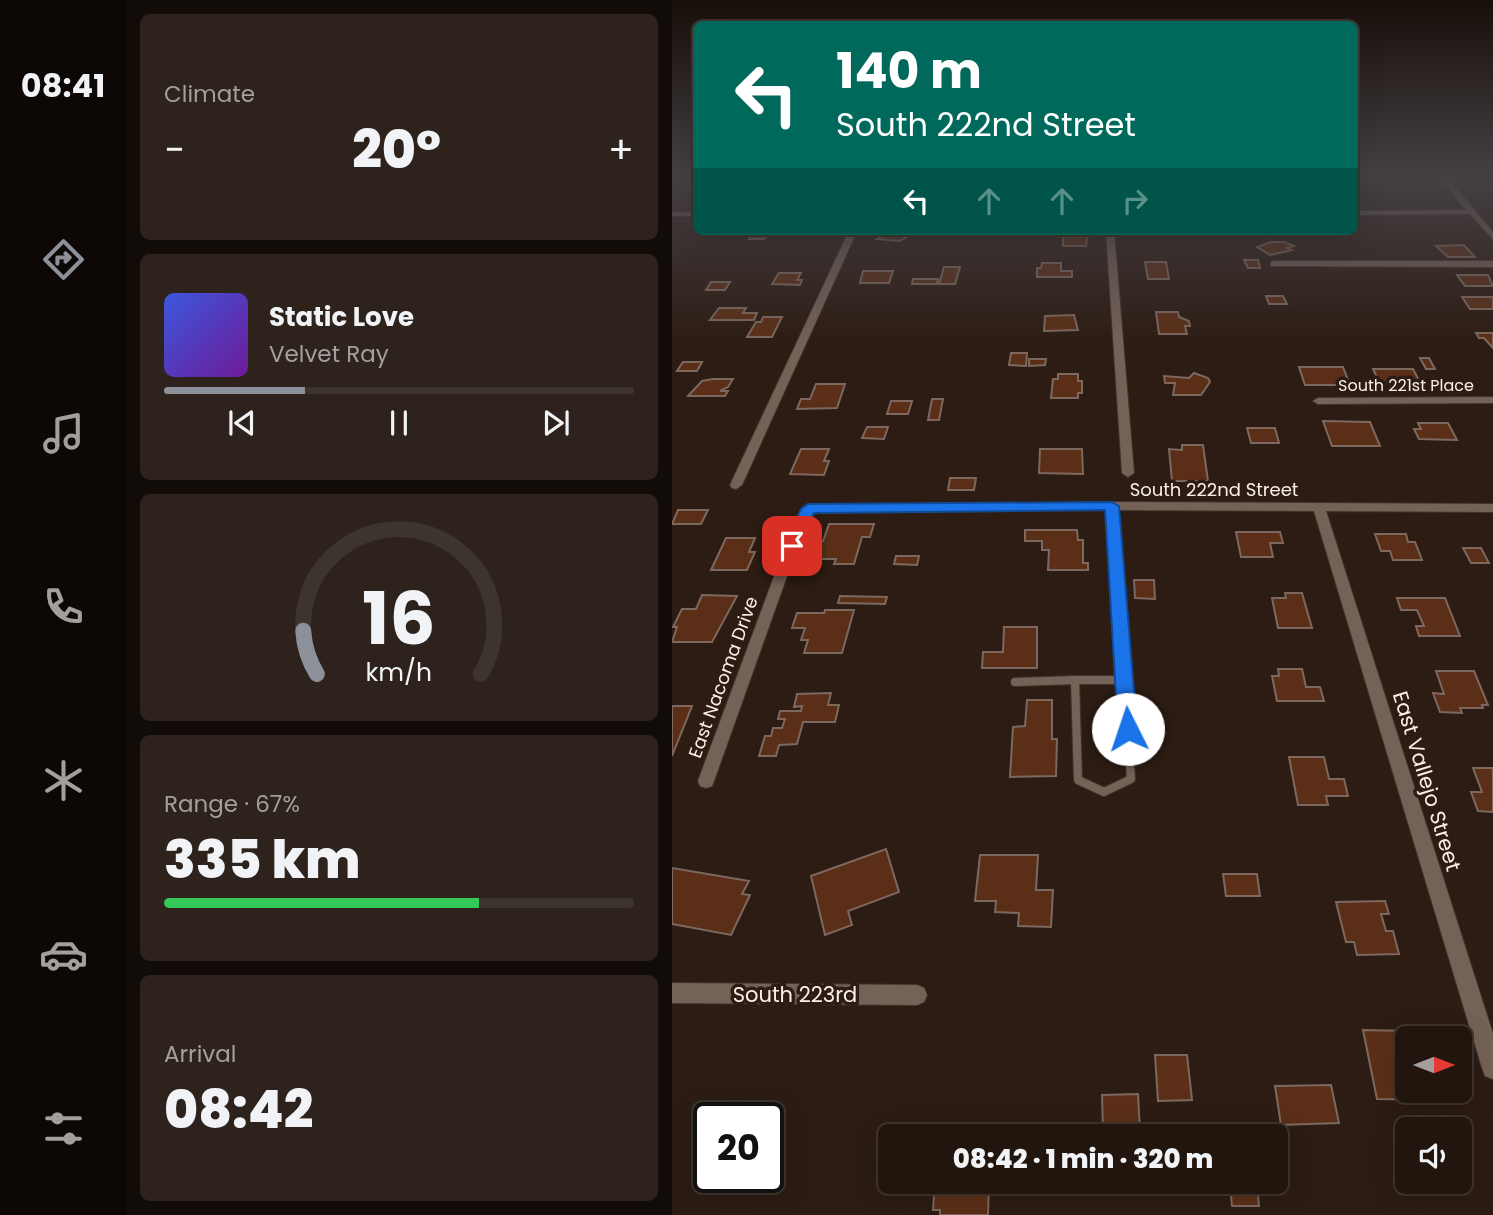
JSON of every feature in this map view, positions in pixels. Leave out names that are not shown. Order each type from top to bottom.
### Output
[{"type":"street","points":[[736,485],[851,235]]},
{"type":"street","points":[[1110,235],[1128,473]]},
{"type":"street","points":[[1274,264],[1493,264]]},
{"type":"street","name":"South 221st Place","points":[[1318,401],[1493,400]]},
{"type":"street","name":"South 222nd Street","points":[[808,509],[1112,506],[1493,508]]},
{"type":"street","name":"East Vallejo Street","points":[[1319,507],[1493,1068]]},
{"type":"street","name":"East Nacoma Drive","points":[[706,781],[801,520],[808,509]]},
{"type":"street","name":"South 223rd","points":[[672,993],[917,995]]},
{"type":"lane","points":[[1075,680],[1078,780],[1104,792],[1131,779],[1112,506]]},
{"type":"lane","points":[[1015,682],[1124,680]]},
{"type":"building","points":[[751,235],[767,235],[764,239],[749,239]]},
{"type":"building","points":[[884,235],[910,235],[900,241],[877,239]]},
{"type":"building","points":[[1063,235],[1088,235],[1086,246],[1063,246]]},
{"type":"building","points":[[1271,242],[1284,242],[1294,246],[1287,248],[1292,250],[1270,255],[1257,247]]},
{"type":"building","points":[[1464,245],[1475,257],[1448,257],[1436,246]]},
{"type":"building","points":[[1244,260],[1258,260],[1260,268],[1248,268]]},
{"type":"building","points":[[1145,262],[1166,262],[1169,279],[1148,279]]},
{"type":"building","points":[[1042,263],[1061,263],[1061,271],[1072,271],[1072,277],[1037,277],[1037,268],[1041,268]]},
{"type":"building","points":[[944,267],[960,267],[955,284],[939,284]]},
{"type":"building","points":[[863,271],[893,271],[889,283],[860,283]]},
{"type":"building","points":[[779,273],[801,273],[797,280],[802,280],[800,285],[772,284]]},
{"type":"building","points":[[1457,275],[1488,275],[1493,286],[1465,286]]},
{"type":"building","points":[[913,279],[938,279],[937,284],[912,284]]},
{"type":"building","points":[[711,282],[730,282],[725,290],[706,290]]},
{"type":"building","points":[[1266,296],[1283,296],[1287,304],[1269,304]]},
{"type":"building","points":[[1462,297],[1493,297],[1493,309],[1470,309]]},
{"type":"building","points":[[719,308],[746,308],[743,313],[757,313],[754,320],[710,320]]},
{"type":"building","points":[[1156,312],[1178,312],[1179,317],[1189,321],[1190,326],[1185,326],[1187,334],[1159,334]]},
{"type":"building","points":[[1074,315],[1078,330],[1044,331],[1045,316]]},
{"type":"building","points":[[763,317],[782,317],[772,337],[747,337],[756,322],[761,322]]},
{"type":"building","points":[[1476,333],[1493,333],[1493,348],[1484,338],[1479,338]]},
{"type":"building","points":[[1011,353],[1027,353],[1026,366],[1009,365]]},
{"type":"building","points":[[1420,358],[1429,358],[1435,369],[1426,369]]},
{"type":"building","points":[[1029,359],[1046,359],[1045,365],[1029,366]]},
{"type":"building","points":[[683,362],[702,362],[697,371],[677,371]]},
{"type":"building","points":[[1299,367],[1343,367],[1350,385],[1305,385]]},
{"type":"building","points":[[1373,369],[1413,369],[1421,384],[1380,384]]},
{"type":"building","points":[[1194,373],[1208,378],[1210,382],[1201,395],[1173,395],[1175,383],[1165,383],[1164,376],[1189,378]]},
{"type":"building","points":[[1058,374],[1078,374],[1078,381],[1082,381],[1082,393],[1078,393],[1078,398],[1051,398],[1053,379],[1058,379]]},
{"type":"building","points":[[733,379],[728,387],[720,391],[728,391],[725,396],[688,396],[702,381]]},
{"type":"building","points":[[816,384],[845,384],[837,408],[797,409],[801,399],[810,399]]},
{"type":"building","points":[[932,399],[943,399],[939,420],[928,420]]},
{"type":"building","points":[[891,401],[912,401],[908,414],[887,414]]},
{"type":"building","points":[[1323,421],[1370,422],[1380,446],[1332,446]]},
{"type":"building","points":[[1418,423],[1448,423],[1457,440],[1419,439],[1414,429],[1421,429]]},
{"type":"building","points":[[867,427],[888,427],[884,439],[862,438]]},
{"type":"building","points":[[1247,428],[1275,428],[1279,443],[1251,443]]},
{"type":"building","points":[[1182,445],[1203,445],[1208,481],[1172,481],[1169,449],[1182,450]]},
{"type":"building","points":[[801,449],[829,449],[824,461],[829,461],[824,475],[790,474]]},
{"type":"building","points":[[1040,449],[1082,449],[1083,474],[1039,473]]},
{"type":"building","points":[[950,478],[976,478],[974,490],[948,490]]},
{"type":"building","points":[[678,510],[708,510],[701,524],[672,524]]},
{"type":"building","points":[[829,524],[874,524],[870,537],[862,537],[854,564],[834,564],[836,559],[815,559],[817,541],[823,541]]},
{"type":"building","points":[[1025,530],[1077,530],[1078,540],[1083,540],[1083,563],[1088,563],[1088,570],[1048,570],[1049,550],[1042,550],[1042,541],[1025,541]]},
{"type":"building","points":[[1236,532],[1280,532],[1283,543],[1270,543],[1273,557],[1241,557]]},
{"type":"building","points":[[1375,534],[1406,534],[1408,542],[1415,542],[1422,560],[1393,560],[1390,551],[1381,551]]},
{"type":"building","points":[[726,538],[755,538],[749,552],[755,552],[747,570],[711,570]]},
{"type":"building","points":[[1463,548],[1481,548],[1489,563],[1471,563]]},
{"type":"building","points":[[896,556],[919,556],[917,565],[894,564]]},
{"type":"building","points":[[1134,580],[1154,580],[1155,599],[1135,598]]},
{"type":"building","points":[[1285,593],[1302,593],[1312,628],[1278,628],[1272,598],[1286,598]]},
{"type":"building","points":[[702,595],[737,596],[712,642],[672,642],[677,627],[673,627],[682,609],[696,609]]},
{"type":"building","points":[[840,596],[887,597],[885,604],[838,603]]},
{"type":"building","points":[[1397,598],[1445,598],[1460,636],[1419,636],[1416,626],[1424,626],[1417,610],[1401,610]]},
{"type":"building","points":[[825,610],[854,610],[842,653],[804,653],[808,640],[801,640],[805,628],[792,628],[797,613],[824,613]]},
{"type":"building","points":[[1004,627],[1037,627],[1037,668],[982,668],[983,652],[1003,652]]},
{"type":"building","points":[[1278,669],[1302,669],[1306,687],[1320,687],[1324,701],[1277,701],[1272,676],[1279,676]]},
{"type":"building","points":[[1436,671],[1474,671],[1488,705],[1482,705],[1483,708],[1460,708],[1462,713],[1440,712],[1433,693],[1444,694]]},
{"type":"building","points":[[831,693],[828,705],[839,705],[835,722],[803,722],[797,744],[779,745],[776,756],[759,756],[765,736],[771,736],[773,728],[782,728],[785,719],[778,719],[780,711],[801,711],[802,706],[794,707],[797,694]]},
{"type":"building","points":[[1027,700],[1052,700],[1052,739],[1057,739],[1056,776],[1010,777],[1013,727],[1025,726]]},
{"type":"building","points":[[672,706],[692,706],[672,756]]},
{"type":"building","points":[[1289,757],[1324,757],[1329,779],[1344,779],[1348,796],[1326,796],[1328,805],[1298,805]]},
{"type":"building","points":[[1473,768],[1493,768],[1493,812],[1478,811],[1471,792],[1482,792]]},
{"type":"building","points":[[886,849],[899,892],[848,911],[852,925],[825,935],[811,876]]},
{"type":"building","points":[[980,855],[1038,855],[1036,890],[1053,890],[1051,927],[1018,926],[1019,913],[995,912],[996,901],[975,901]]},
{"type":"building","points":[[672,868],[749,881],[742,894],[750,895],[731,935],[672,924]]},
{"type":"building","points":[[1223,874],[1257,874],[1260,896],[1226,896]]},
{"type":"building","points":[[1385,901],[1389,914],[1381,914],[1386,931],[1393,931],[1399,954],[1357,955],[1354,942],[1346,942],[1336,902]]},
{"type":"building","points":[[1363,1030],[1395,1031],[1395,1099],[1377,1099]]},
{"type":"building","points":[[1155,1055],[1187,1055],[1192,1100],[1158,1101]]},
{"type":"building","points":[[1331,1085],[1339,1123],[1281,1124],[1275,1086]]},
{"type":"building","points":[[1138,1094],[1140,1124],[1103,1124],[1102,1095]]},
{"type":"building","points":[[934,1194],[989,1194],[988,1215],[940,1215],[940,1210],[933,1210]]},
{"type":"building","points":[[1231,1194],[1258,1194],[1259,1206],[1232,1206]]},
{"type":"route","points":[[792,546],[808,509],[1112,506],[1128,729]]}]
